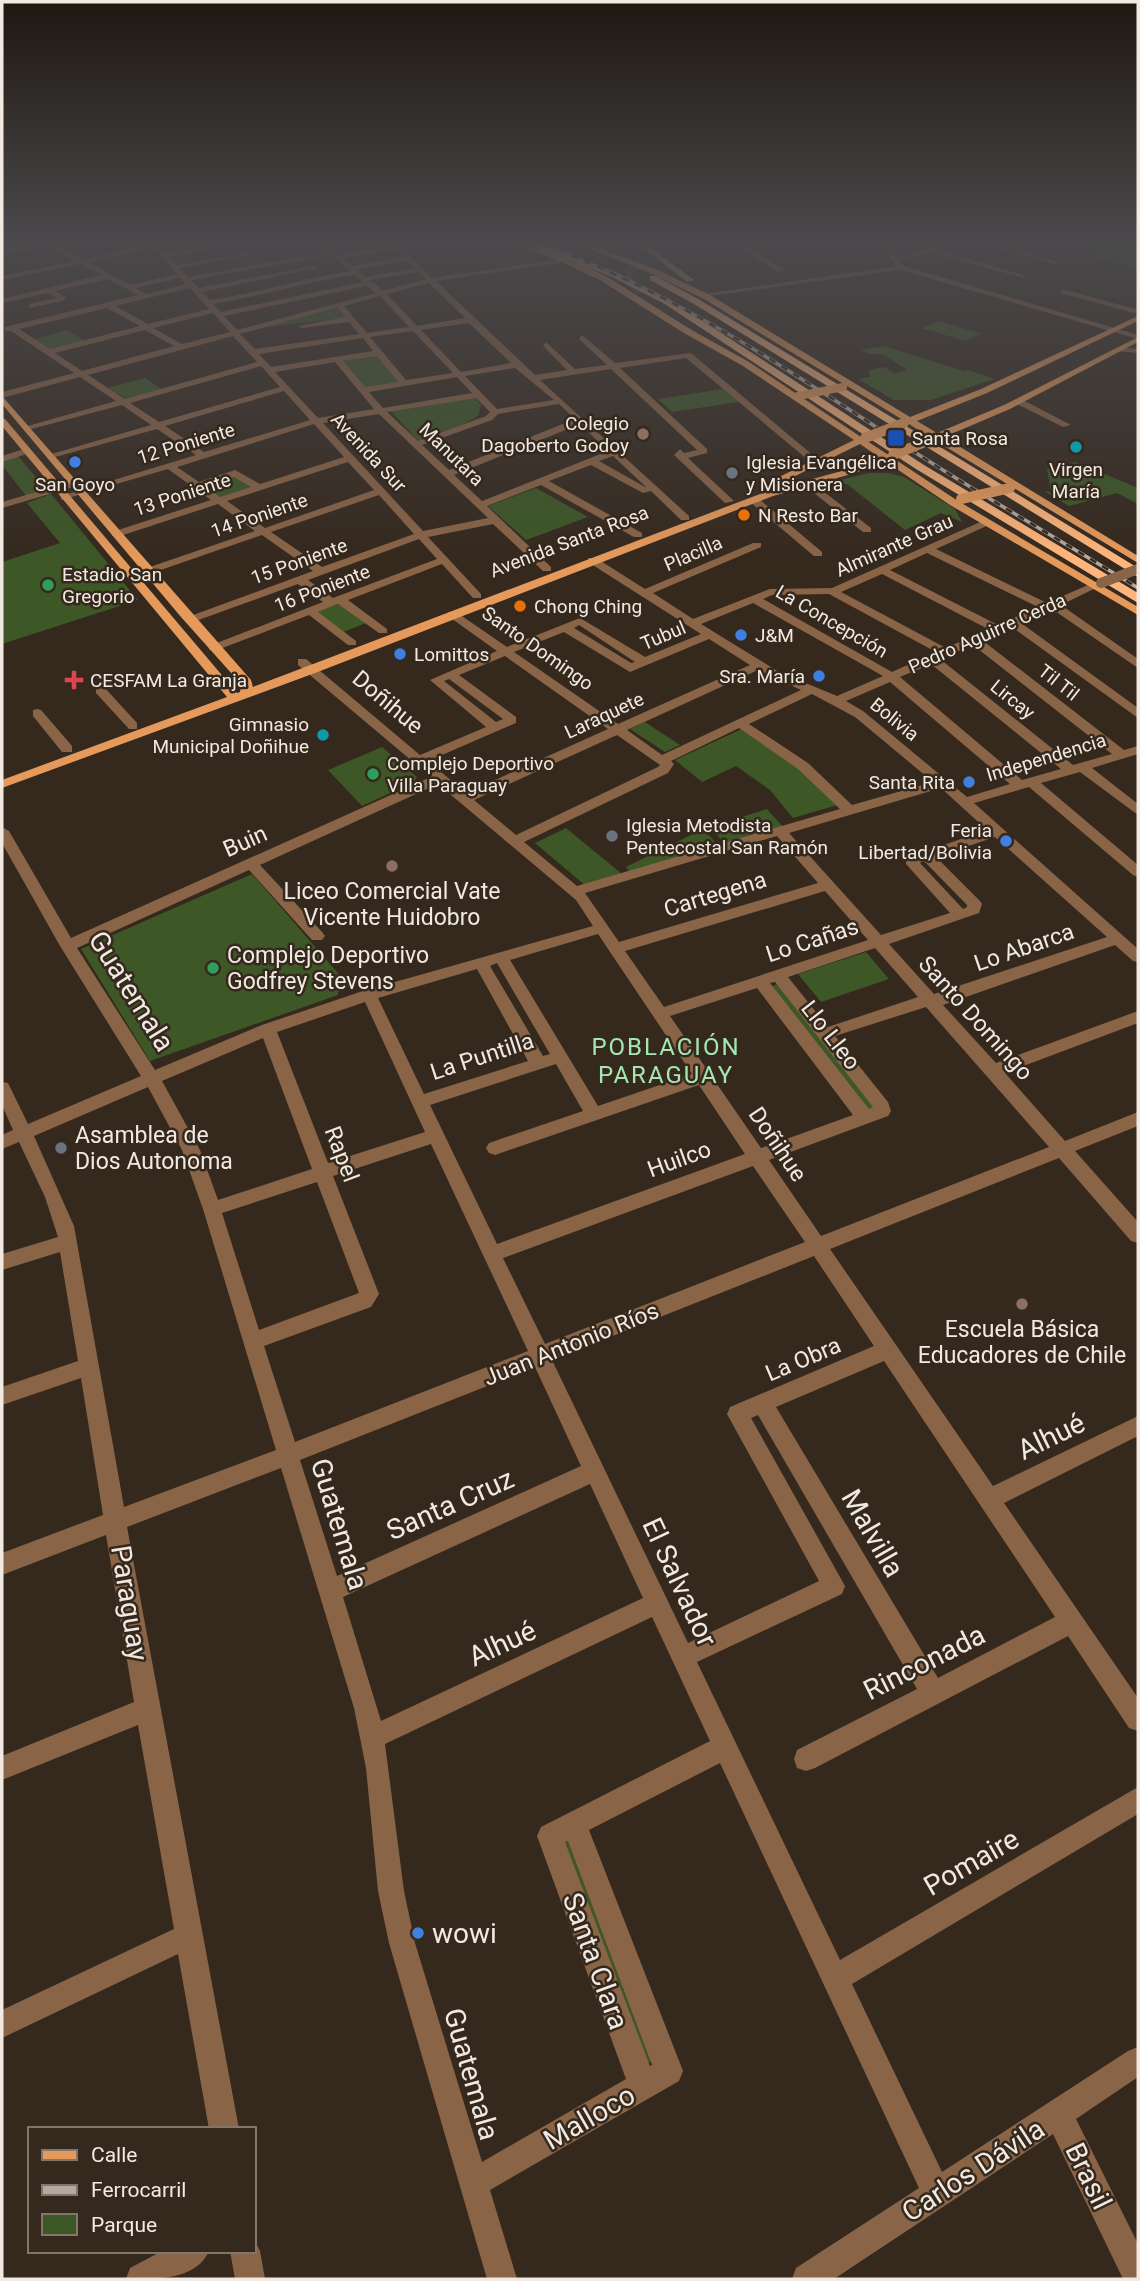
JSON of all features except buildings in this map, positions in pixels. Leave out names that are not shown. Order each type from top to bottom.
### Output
[{"type":"highway","points":[[736,346],[920,467],[1138,599]]},
{"type":"highway","points":[[768,346],[1138,571]]},
{"type":"main road","points":[[715,346],[746,364]]},
{"type":"main road","points":[[720,346],[890,456],[907,472],[944,496],[1098,584],[1138,612]]},
{"type":"main road","points":[[788,346],[907,422],[1138,560]]},
{"type":"main road","name":"Avenida Santa Rosa","points":[[307,666],[352,643],[763,488],[862,439],[939,409],[1076,346]]},
{"type":"main road","name":"Avenida Santa Rosa","points":[[2,784],[239,691],[452,614],[754,499],[861,468],[1018,401],[1124,346]]},
{"type":"main road","points":[[798,398],[843,387],[859,390]]},
{"type":"main road","points":[[2,397],[213,648],[239,691]]},
{"type":"main road","points":[[888,408],[939,409]]},
{"type":"main road","points":[[2,421],[65,498],[239,691]]},
{"type":"main road","points":[[861,468],[907,472]]},
{"type":"main road","points":[[944,496],[961,499],[1012,485]]},
{"type":"main road","name":"Avenida Santa Rosa","points":[[2,773],[239,691]]},
{"type":"street","points":[[40,346],[201,455]]},
{"type":"street","points":[[48,352],[70,346]]},
{"type":"street","name":"Avenida Sur","points":[[248,346],[477,596]]},
{"type":"street","points":[[253,352],[289,346]]},
{"type":"street","points":[[373,346],[404,383]]},
{"type":"street","points":[[431,346],[477,395],[485,409],[495,412],[561,401]]},
{"type":"street","points":[[498,346],[561,401],[685,518]]},
{"type":"street","points":[[548,346],[573,372]]},
{"type":"street","points":[[592,346],[701,448],[680,452],[682,457],[729,501]]},
{"type":"street","points":[[2,397],[181,347]]},
{"type":"street","points":[[1119,349],[1138,351]]},
{"type":"street","points":[[27,429],[266,366],[379,354]]},
{"type":"street","points":[[533,378],[688,355],[816,462]]},
{"type":"street","name":"Manutara","points":[[338,359],[381,411],[547,569]]},
{"type":"street","points":[[363,390],[517,365]]},
{"type":"street","points":[[51,457],[286,388]]},
{"type":"street","name":"12 Poniente","points":[[65,498],[316,421],[477,395]]},
{"type":"street","points":[[1018,401],[1066,425]]},
{"type":"street","points":[[467,425],[485,409]]},
{"type":"street","points":[[417,444],[492,417],[495,412]]},
{"type":"street","points":[[448,474],[581,420]]},
{"type":"street","points":[[2,458],[27,451]]},
{"type":"street","points":[[481,505],[614,452]]},
{"type":"street","name":"13 Poniente","points":[[116,534],[350,458]]},
{"type":"street","points":[[591,461],[643,490],[660,494]]},
{"type":"street","points":[[172,467],[320,571]]},
{"type":"street","name":"13 Poniente","points":[[196,486],[235,474],[258,488]]},
{"type":"street","points":[[541,481],[638,535]]},
{"type":"street","points":[[807,483],[867,530]]},
{"type":"street","points":[[2,505],[74,484]]},
{"type":"street","name":"14 Poniente","points":[[148,571],[381,492]]},
{"type":"street","points":[[754,499],[818,554]]},
{"type":"street","name":"15 Poniente","points":[[189,620],[421,535],[496,520]]},
{"type":"street","name":"Almirante Grau","points":[[693,623],[773,592],[831,591],[987,522]]},
{"type":"street","name":"Placilla","points":[[644,593],[757,545]]},
{"type":"street","points":[[928,549],[1049,605],[1138,664]]},
{"type":"street","name":"16 Poniente","points":[[213,648],[444,560]]},
{"type":"street","name":"Bolivia","points":[[592,560],[783,679],[837,701],[869,721],[943,783],[1138,957]]},
{"type":"street","points":[[881,569],[997,629]]},
{"type":"street","name":"Pedro Aguirre Cerda","points":[[837,701],[1049,605],[1098,584],[1138,571]]},
{"type":"street","points":[[299,579],[383,631]]},
{"type":"street","name":"Lircay","points":[[831,591],[938,655],[1077,768],[1138,811]]},
{"type":"street","name":"La Concepción","points":[[753,598],[891,676],[1138,872]]},
{"type":"street","points":[[310,611],[352,643]]},
{"type":"street","name":"Santo Domingo","points":[[452,614],[665,763]]},
{"type":"street","points":[[495,728],[435,682],[580,621],[644,662]]},
{"type":"street","points":[[1012,622],[1138,713]]},
{"type":"street","name":"Tubul","points":[[565,627],[630,668],[710,634]]},
{"type":"street","name":"Til Til","points":[[973,639],[1122,755]]},
{"type":"street","name":"Laraquete","points":[[465,799],[759,665]]},
{"type":"street","name":"Doñihue","points":[[307,666],[575,891],[1138,1720]]},
{"type":"street","points":[[419,760],[512,720],[450,674]]},
{"type":"street","points":[[100,690],[133,726]]},
{"type":"street","points":[[515,841],[739,723],[810,690]]},
{"type":"street","points":[[37,713],[67,750]]},
{"type":"street","points":[[739,723],[803,766],[849,810]]},
{"type":"street","name":"Independencia","points":[[964,802],[1138,751]]},
{"type":"street","name":"Buin","points":[[68,946],[440,778]]},
{"type":"street","points":[[575,891],[943,783]]},
{"type":"street","name":"Guatemala","points":[[2,831],[68,946],[151,1077],[191,1150],[212,1209],[373,1737],[393,1904],[502,2279]]},
{"type":"street","name":"Santo Domingo","points":[[780,831],[1138,1235]]},
{"type":"street","points":[[960,915],[911,861],[997,831]]},
{"type":"street","name":"Lo Cañas","points":[[660,1014],[960,915],[976,907],[926,855]]},
{"type":"street","points":[[251,863],[317,936]]},
{"type":"street","name":"Cartegena","points":[[616,948],[828,884]]},
{"type":"street","points":[[2,1142],[268,1029],[369,995],[602,928]]},
{"type":"street","name":"Lo Abarca","points":[[824,1034],[919,1002],[943,999],[1118,939]]},
{"type":"street","points":[[501,957],[594,1114]]},
{"type":"street","points":[[481,963],[538,1063]]},
{"type":"street","name":"Llo Lleo","points":[[778,975],[883,1110]]},
{"type":"street","name":"Llo Lleo","points":[[760,981],[865,1118]]},
{"type":"street","name":"El Salvador","points":[[369,995],[937,2194]]},
{"type":"street","points":[[993,1071],[1138,1017]]},
{"type":"street","name":"Rapel","points":[[253,1341],[368,1297],[268,1029]]},
{"type":"street","name":"La Puntilla","points":[[419,1102],[560,1056]]},
{"type":"street","points":[[495,1148],[703,1077]]},
{"type":"street","name":"Paraguay","points":[[2,1088],[54,1197],[68,1242],[147,1709],[224,2127]]},
{"type":"street","name":"Huilco","points":[[492,1254],[883,1110]]},
{"type":"street","name":"Juan Antonio Ríos","points":[[2,1564],[117,1522],[1138,1119]]},
{"type":"street","points":[[212,1209],[436,1135]]},
{"type":"street","points":[[2,1262],[68,1242]]},
{"type":"street","name":"La Obra","points":[[683,1657],[834,1586],[737,1414],[887,1350]]},
{"type":"street","points":[[2,1396],[90,1366]]},
{"type":"street","name":"Malvilla","points":[[762,1403],[933,1693]]},
{"type":"street","name":"Alhué","points":[[989,1499],[1138,1426]]},
{"type":"street","name":"Santa Cruz","points":[[330,1591],[595,1471]]},
{"type":"street","name":"Alhué","points":[[373,1737],[657,1603]]},
{"type":"street","name":"Rinconada","points":[[806,1759],[1072,1621]]},
{"type":"street","points":[[2,1768],[147,1709]]},
{"type":"street","points":[[562,1830],[725,1748]]},
{"type":"street","name":"Pomaire","points":[[835,1978],[1138,1800]]},
{"type":"street","name":"Santa Clara","points":[[562,1830],[669,2071]]},
{"type":"street","name":"Santa Clara","points":[[562,1830],[643,2086]]},
{"type":"street","points":[[2,2024],[190,1935]]},
{"type":"street","name":"Carlos Dávila","points":[[807,2279],[1138,2061]]},
{"type":"street","name":"Malloco","points":[[473,2183],[669,2071]]},
{"type":"street","name":"Brasil","points":[[1058,2115],[1138,2276]]},
{"type":"street","points":[[141,2279],[190,2253]]},
{"type":"street","points":[[245,2253],[250,2279]]},
{"type":"green space","points":[[885,346],[995,379],[931,400],[894,400],[858,379],[870,377],[869,370],[884,367],[894,373],[908,370],[882,354],[868,354],[861,350]]},
{"type":"green space","points":[[376,355],[400,383],[365,388],[343,361]]},
{"type":"green space","points":[[145,378],[162,389],[127,399],[108,388]]},
{"type":"green space","points":[[723,389],[739,402],[672,412],[658,399]]},
{"type":"green space","points":[[474,397],[481,405],[478,416],[418,441],[391,411]]},
{"type":"green space","points":[[18,456],[47,490],[26,496],[2,465],[2,461]]},
{"type":"green space","points":[[1076,462],[1138,488],[1138,504],[1117,493],[1069,506],[1044,491],[1051,492],[1047,469]]},
{"type":"green space","points":[[870,473],[888,473],[904,477],[955,509],[962,522],[941,513],[905,530],[847,484],[827,483]]},
{"type":"green space","points":[[231,475],[252,486],[251,488],[219,497],[203,486]]},
{"type":"green space","points":[[536,488],[588,517],[526,540],[488,506]]},
{"type":"green space","name":"Estadio San Gregorio","points":[[51,494],[138,600],[2,644],[2,562],[60,543],[27,503]]},
{"type":"green space","points":[[339,604],[366,623],[336,635],[310,615]]},
{"type":"green space","points":[[645,722],[680,745],[665,752],[630,729]]},
{"type":"green space","points":[[746,727],[803,766],[841,804],[793,818],[770,790],[736,766],[702,782],[675,760]]},
{"type":"green space","name":"Complejo Deportivo Villa Paraguay","points":[[382,747],[417,777],[414,782],[362,806],[328,770]]},
{"type":"green space","points":[[767,809],[783,827],[725,844],[710,827]]},
{"type":"green space","points":[[566,828],[622,874],[586,886],[535,843]]},
{"type":"green space","points":[[703,829],[718,845],[630,872],[626,867]]},
{"type":"green space","name":"Complejo Deportivo Godfrey Stevens","points":[[252,874],[349,986],[338,992],[338,995],[150,1061],[81,949]]},
{"type":"green space","points":[[866,952],[889,979],[821,1002],[798,974]]},
{"type":"green space","points":[[780,983],[878,1108],[865,1113],[767,988]]},
{"type":"green space","points":[[576,1835],[657,2058],[642,2066],[560,1844]]},
{"type":"railway","points":[[749,346],[943,470],[1138,588]]},
{"type":"place","name":"Colegio Dagoberto Godoy","points":[[643,434]]},
{"type":"place","name":"Santa Rosa","points":[[896,438]]},
{"type":"place","name":"Virgen María","points":[[1076,447]]},
{"type":"place","name":"San Goyo","points":[[75,462]]},
{"type":"place","name":"Iglesia Evangélica y Misionera","points":[[732,473]]},
{"type":"place","name":"N Resto Bar","points":[[744,515]]},
{"type":"place","name":"Estadio San Gregorio","points":[[48,585]]},
{"type":"place","name":"Chong Ching","points":[[520,606]]},
{"type":"place","name":"J&M","points":[[741,635]]},
{"type":"place","name":"Lomittos","points":[[400,654]]},
{"type":"place","name":"Sra. María","points":[[819,676]]},
{"type":"place","name":"CESFAM La Granja","points":[[74,680]]},
{"type":"place","name":"Gimnasio Municipal Doñihue","points":[[323,735]]},
{"type":"place","name":"Complejo Deportivo Villa Paraguay","points":[[373,774]]},
{"type":"place","name":"Santa Rita","points":[[969,782]]},
{"type":"place","name":"Iglesia Metodista Pentecostal San Ramón","points":[[612,836]]},
{"type":"place","name":"Feria Libertad/Bolivia","points":[[1006,841]]},
{"type":"place","name":"Liceo Comercial Vate Vicente Huidobro","points":[[392,866]]},
{"type":"place","name":"Complejo Deportivo Godfrey Stevens","points":[[213,968]]},
{"type":"place","name":"Asamblea de Dios Autonoma","points":[[61,1148]]},
{"type":"place","name":"Escuela Básica Educadores de Chile","points":[[1022,1304]]},
{"type":"place","name":"wowi","points":[[418,1933]]},
{"type":"district","name":"POBLACIÓN PARAGUAY","points":[[666,1061]]}]
